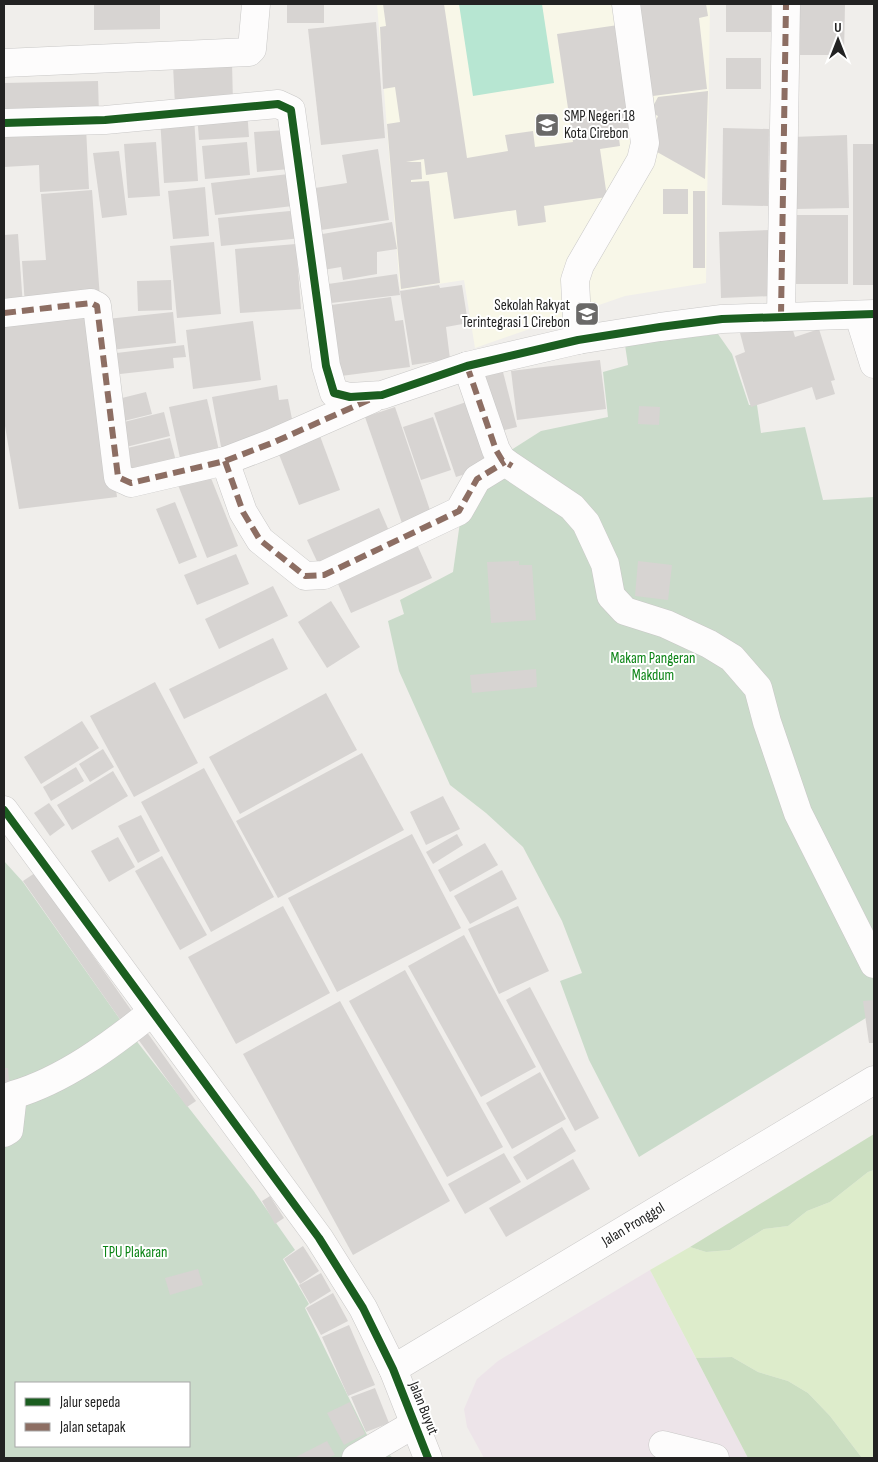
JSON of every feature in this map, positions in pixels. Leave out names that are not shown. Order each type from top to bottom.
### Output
[{"type":"street","points":[[4,62],[248,52],[252,49],[256,4]]},
{"type":"street","points":[[578,340],[575,280],[580,265],[641,160],[645,143],[626,4]]},
{"type":"street","points":[[780,316],[786,4]]},
{"type":"street","points":[[4,123],[105,120],[278,104],[291,110],[326,366],[334,393],[350,397],[382,395]]},
{"type":"street","points":[[4,313],[91,303],[98,306],[118,477],[131,483],[225,461],[272,444],[382,395],[467,366],[578,340],[722,319],[867,315],[874,364]]},
{"type":"street","points":[[467,366],[496,450],[508,464],[572,507],[586,523],[605,564],[611,596],[625,611],[666,624],[709,644],[732,658],[758,688],[766,722],[798,813],[874,964]]},
{"type":"street","points":[[225,461],[243,512],[260,540],[305,576],[324,575],[458,511],[477,479],[508,464]]},
{"type":"street","name":"Jalan Buyut","points":[[4,810],[318,1238],[363,1308],[393,1369],[416,1423],[428,1458]]},
{"type":"street","points":[[4,1133],[9,1130],[13,1095],[36,1088],[114,1042],[152,1012]]},
{"type":"street","name":"Jalan Pronggol","points":[[393,1369],[874,1080]]},
{"type":"street","points":[[356,1458],[416,1423]]},
{"type":"street","points":[[663,1445],[715,1458]]},
{"type":"shaded area","name":"SMP Negeri 18 Kota Cirebon","points":[[377,4],[710,4],[706,283],[625,296],[475,348],[464,280],[400,290]]},
{"type":"shaded area","points":[[650,1270],[748,1458],[484,1458],[467,1427],[464,1409],[477,1379],[498,1361]]},
{"type":"green space","points":[[459,4],[542,4],[554,83],[473,96]]},
{"type":"green space","name":"Makam Pangeran Makdum","points":[[718,334],[732,354],[749,405],[757,405],[761,433],[805,427],[823,500],[874,497],[874,1013],[639,1157],[589,1060],[560,981],[582,973],[562,921],[523,847],[486,813],[450,785],[399,671],[388,621],[404,614],[400,600],[453,572],[460,522],[508,452],[541,431],[608,417],[603,372],[628,365],[625,345]]},
{"type":"green space","name":"TPU Plakaran","points":[[4,861],[23,882],[124,1025],[253,1190],[295,1250],[283,1259],[309,1304],[305,1308],[368,1437],[393,1458],[4,1458]]},
{"type":"green space","points":[[874,1134],[874,1170],[868,1172],[830,1202],[807,1211],[788,1226],[764,1229],[730,1250],[706,1252],[690,1247]]},
{"type":"green space","points":[[874,1170],[874,1458],[862,1458],[830,1416],[808,1393],[788,1381],[758,1372],[732,1357],[696,1358],[650,1270],[690,1247],[706,1252],[730,1250],[764,1229],[788,1226],[807,1211],[830,1202],[868,1172]]},
{"type":"green space","points":[[732,1357],[758,1372],[788,1381],[808,1393],[830,1416],[862,1458],[748,1458],[696,1358]]},
{"type":"building","points":[[94,4],[160,4],[160,29],[94,30]]},
{"type":"building","points":[[287,4],[324,4],[324,23],[287,23]]},
{"type":"building","points":[[383,4],[444,4],[467,158],[508,151],[505,135],[533,131],[535,147],[573,142],[557,34],[618,25],[633,128],[618,131],[620,146],[600,149],[607,197],[544,206],[546,222],[518,226],[516,210],[454,219],[447,172],[426,175],[424,159],[406,162],[421,162],[422,179],[411,180],[411,182],[429,181],[440,283],[401,289],[387,124],[400,122],[395,87],[383,89],[380,27],[386,26]]},
{"type":"building","points":[[633,4],[706,4],[708,16],[699,18],[707,89],[645,97]]},
{"type":"building","points":[[726,4],[771,4],[771,32],[726,32]]},
{"type":"building","points":[[800,4],[845,4],[844,55],[800,55]]},
{"type":"building","points":[[376,22],[385,138],[321,145],[308,29]]},
{"type":"building","points":[[726,58],[761,58],[761,89],[726,89]]},
{"type":"building","points":[[232,62],[233,104],[175,106],[173,65]]},
{"type":"building","points":[[98,81],[99,115],[4,117],[4,83]]},
{"type":"building","points":[[708,91],[705,179],[650,148],[654,125],[658,116],[650,112],[658,97]]},
{"type":"building","points":[[247,110],[249,137],[199,140],[197,113]]},
{"type":"building","points":[[194,117],[198,181],[164,183],[160,118]]},
{"type":"building","points":[[86,127],[89,189],[40,192],[39,165],[4,167],[4,131]]},
{"type":"building","points":[[723,128],[769,129],[768,206],[722,205]]},
{"type":"building","points":[[287,130],[289,169],[257,172],[254,132]]},
{"type":"building","points":[[847,135],[849,208],[795,209],[792,137]]},
{"type":"building","points":[[156,142],[160,196],[128,198],[124,144]]},
{"type":"building","points":[[247,142],[250,175],[205,179],[202,146]]},
{"type":"building","points":[[853,144],[874,144],[874,285],[853,285]]},
{"type":"building","points":[[378,149],[389,220],[321,230],[315,188],[347,183],[342,155]]},
{"type":"building","points":[[119,151],[127,215],[102,218],[93,153]]},
{"type":"building","points":[[289,174],[293,206],[215,215],[211,183]]},
{"type":"building","points":[[205,187],[209,236],[173,239],[168,191]]},
{"type":"building","points":[[663,189],[688,189],[688,214],[663,214]]},
{"type":"building","points":[[92,190],[100,298],[25,306],[22,261],[46,260],[41,194]]},
{"type":"building","points":[[693,191],[705,191],[705,268],[693,268]]},
{"type":"building","points":[[300,210],[302,238],[221,246],[218,218]]},
{"type":"building","points":[[786,215],[848,215],[848,284],[786,284]]},
{"type":"building","points":[[392,222],[397,249],[377,252],[377,274],[343,280],[341,267],[317,271],[311,236]]},
{"type":"building","points":[[771,230],[772,296],[721,298],[719,232]]},
{"type":"building","points":[[18,234],[23,307],[4,308],[4,235]]},
{"type":"building","points":[[214,242],[221,314],[177,318],[170,246]]},
{"type":"building","points":[[296,244],[301,309],[240,313],[235,249]]},
{"type":"building","points":[[397,274],[400,295],[331,303],[328,284]]},
{"type":"building","points":[[171,280],[172,310],[138,311],[137,281]]},
{"type":"building","points":[[439,285],[440,288],[462,285],[468,323],[446,327],[450,359],[412,365],[400,291]]},
{"type":"building","points":[[391,297],[395,321],[403,320],[410,367],[341,376],[331,305]]},
{"type":"building","points":[[91,309],[117,497],[19,509],[4,420],[4,319]]},
{"type":"building","points":[[173,312],[176,343],[110,350],[107,319]]},
{"type":"building","points":[[253,321],[261,380],[193,389],[186,330]]},
{"type":"building","points":[[791,324],[795,337],[819,329],[835,380],[831,381],[835,394],[816,400],[812,387],[751,407],[735,356],[745,352],[739,329]]},
{"type":"building","points":[[184,345],[186,357],[173,358],[174,368],[111,375],[108,354]]},
{"type":"building","points":[[600,360],[606,409],[517,420],[511,371]]},
{"type":"building","points":[[502,368],[517,427],[492,433],[476,375]]},
{"type":"building","points":[[277,385],[279,400],[288,399],[293,424],[222,452],[212,397]]},
{"type":"building","points":[[146,392],[152,414],[116,423],[110,401]]},
{"type":"building","points":[[207,399],[221,459],[182,467],[169,407]]},
{"type":"building","points":[[475,399],[496,464],[456,477],[434,413]]},
{"type":"building","points":[[639,406],[660,407],[659,425],[638,424]]},
{"type":"building","points":[[395,407],[433,519],[404,529],[365,417]]},
{"type":"building","points":[[164,412],[170,436],[122,448],[116,424]]},
{"type":"building","points":[[433,417],[451,470],[421,480],[403,427]]},
{"type":"building","points":[[320,436],[340,490],[299,505],[278,452]]},
{"type":"building","points":[[170,438],[177,465],[130,477],[123,449]]},
{"type":"building","points":[[209,473],[238,546],[207,558],[178,485]]},
{"type":"building","points":[[175,502],[197,557],[179,564],[156,509]]},
{"type":"building","points":[[379,508],[393,540],[322,572],[307,540]]},
{"type":"building","points":[[415,540],[432,578],[351,613],[334,575]]},
{"type":"building","points":[[236,554],[249,584],[197,605],[184,575]]},
{"type":"building","points":[[519,561],[519,565],[532,565],[536,620],[491,623],[487,562]]},
{"type":"building","points":[[638,561],[672,565],[668,600],[635,596]]},
{"type":"building","points":[[273,586],[288,616],[219,649],[205,619]]},
{"type":"building","points":[[331,601],[360,647],[327,668],[298,622]]},
{"type":"building","points":[[273,638],[288,669],[184,719],[169,689]]},
{"type":"building","points":[[536,669],[537,687],[472,693],[470,675]]},
{"type":"building","points":[[155,682],[198,763],[134,797],[90,716]]},
{"type":"building","points":[[326,693],[357,750],[240,814],[209,757]]},
{"type":"building","points":[[82,721],[99,748],[41,784],[24,757]]},
{"type":"building","points":[[103,749],[114,767],[90,782],[79,764]]},
{"type":"building","points":[[362,753],[404,830],[278,898],[236,821]]},
{"type":"building","points":[[76,767],[84,781],[51,801],[43,787]]},
{"type":"building","points":[[204,768],[274,897],[211,932],[141,802]]},
{"type":"building","points":[[113,771],[128,796],[72,830],[57,805]]},
{"type":"building","points":[[443,796],[460,829],[426,845],[410,812]]},
{"type":"building","points":[[49,803],[65,825],[50,836],[34,813]]},
{"type":"building","points":[[141,815],[160,851],[138,863],[118,826]]},
{"type":"building","points":[[412,834],[461,928],[337,992],[288,898]]},
{"type":"building","points":[[457,834],[463,845],[433,864],[426,852]]},
{"type":"building","points":[[118,837],[135,867],[109,882],[91,851]]},
{"type":"building","points":[[485,843],[498,865],[450,892],[438,870]]},
{"type":"building","points":[[162,856],[207,935],[180,950],[135,871]]},
{"type":"building","points":[[502,870],[517,899],[470,924],[454,896]]},
{"type":"building","points":[[35,873],[136,1017],[124,1025],[23,881]]},
{"type":"building","points":[[283,906],[330,993],[236,1044],[188,957]]},
{"type":"building","points":[[518,906],[549,971],[499,994],[468,929]]},
{"type":"building","points":[[464,935],[536,1067],[481,1097],[408,966]]},
{"type":"building","points":[[405,970],[503,1147],[447,1177],[349,1001]]},
{"type":"building","points":[[530,987],[599,1118],[575,1131],[506,1000]]},
{"type":"building","points":[[874,1000],[874,1043],[869,1043],[863,1001]]},
{"type":"building","points":[[340,1001],[450,1201],[353,1255],[243,1054]]},
{"type":"building","points":[[144,1028],[196,1101],[187,1107],[135,1035]]},
{"type":"building","points":[[4,1068],[8,1068],[11,1105],[4,1105]]},
{"type":"building","points":[[540,1072],[566,1119],[512,1149],[486,1103]]},
{"type":"building","points":[[562,1127],[576,1151],[527,1180],[513,1157]]},
{"type":"building","points":[[504,1153],[521,1182],[465,1214],[448,1184]]},
{"type":"building","points":[[573,1159],[590,1189],[506,1237],[489,1208]]},
{"type":"building","points":[[270,1196],[284,1218],[275,1224],[262,1201]]},
{"type":"building","points":[[303,1246],[319,1271],[300,1284],[284,1259]]},
{"type":"building","points":[[198,1269],[203,1285],[170,1295],[165,1278]]},
{"type":"building","points":[[321,1273],[331,1291],[310,1304],[299,1285]]},
{"type":"building","points":[[333,1293],[348,1321],[321,1335],[306,1308]]},
{"type":"building","points":[[349,1325],[375,1385],[348,1396],[322,1337]]},
{"type":"building","points":[[375,1388],[389,1423],[366,1432],[351,1397]]},
{"type":"building","points":[[350,1402],[365,1434],[344,1445],[327,1413]]},
{"type":"building","points":[[327,1441],[335,1455],[328,1458],[294,1458]]},
{"type":"marked path","points":[[781,316],[786,4]]},
{"type":"marked path","points":[[4,313],[91,303],[97,306],[118,477],[131,483],[225,461],[272,443],[371,399]]},
{"type":"marked path","points":[[467,366],[496,450],[502,460],[512,466]]},
{"type":"marked path","points":[[225,461],[243,512],[260,540],[305,576],[324,575],[459,511],[477,479],[505,462]]},
{"type":"cycle path","points":[[4,123],[105,120],[278,104],[291,110],[326,366],[334,393],[350,397],[382,395],[467,366],[578,340],[660,327],[722,319],[874,314]]},
{"type":"cycle path","points":[[4,810],[319,1238],[363,1308],[393,1369],[428,1458]]},
{"type":"place","name":"SMP Negeri 18 Kota Cirebon","points":[[547,125]]},
{"type":"place","name":"Sekolah Rakyat Terintegrasi 1 Cirebon","points":[[587,314]]}]
